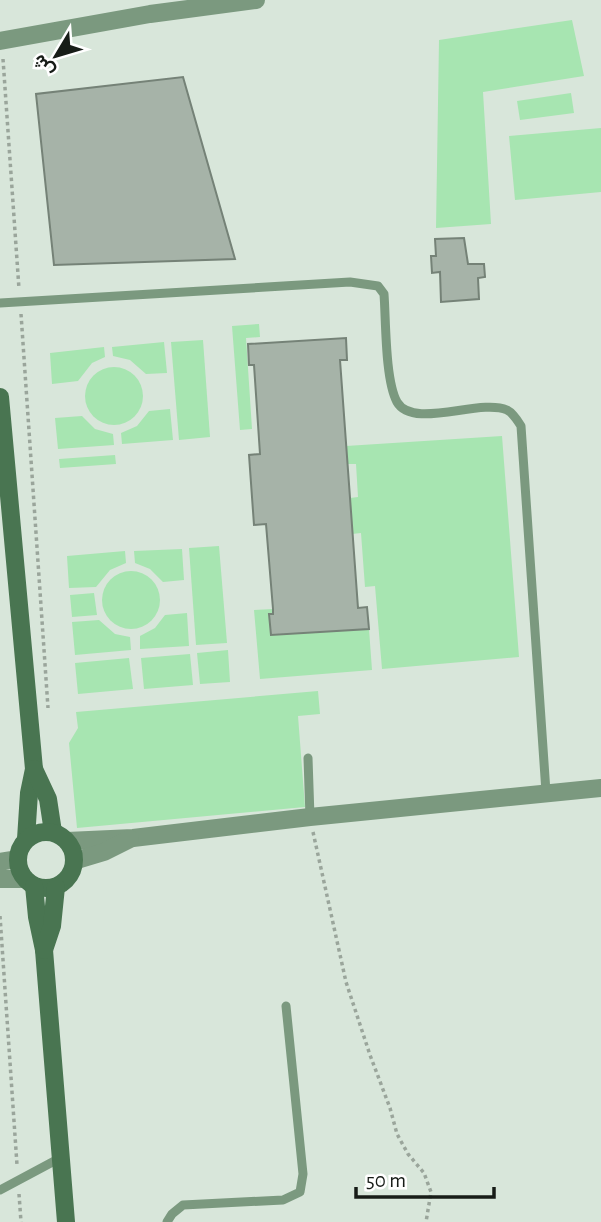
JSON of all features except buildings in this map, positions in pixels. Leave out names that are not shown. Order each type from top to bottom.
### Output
[{"type":"main road","points":[[0,397],[34,769],[28,802],[26,839],[9,860],[29,882],[44,950],[66,1222]]},
{"type":"main road","points":[[29,882],[45,888],[56,887],[72,872],[74,861],[73,850],[60,836],[48,799],[34,769]]},
{"type":"main road","points":[[26,839],[44,831],[60,836]]},
{"type":"main road","points":[[44,950],[52,926],[56,887]]},
{"type":"street","points":[[1,46],[150,7],[256,0]]},
{"type":"street","points":[[60,836],[133,838],[601,788]]},
{"type":"street","points":[[74,861],[104,852],[133,838]]},
{"type":"street","points":[[0,879],[29,882]]},
{"type":"lane","points":[[0,303],[350,282],[378,286],[384,294],[392,387],[398,404],[413,414],[492,408],[507,411],[521,426],[546,792]]},
{"type":"lane","points":[[308,758],[310,817]]},
{"type":"lane","points":[[167,1222],[183,1205],[283,1200],[300,1192],[303,1174],[286,1006]]},
{"type":"lane","points":[[0,1191],[61,1158]]},
{"type":"path","points":[[1,46],[48,710]]},
{"type":"path","points":[[310,817],[346,982],[397,1134],[408,1154],[424,1173],[431,1192],[426,1222]]},
{"type":"path","points":[[0,916],[21,1222]]},
{"type":"green space","points":[[572,20],[584,76],[483,92],[491,224],[436,228],[439,40]]},
{"type":"green space","points":[[571,93],[574,113],[520,120],[517,101]]},
{"type":"green space","points":[[601,128],[601,192],[515,200],[509,136]]},
{"type":"green space","points":[[259,324],[260,337],[246,338],[252,429],[240,430],[232,326]]},
{"type":"green space","points":[[203,340],[210,437],[179,440],[171,342]]},
{"type":"green space","points":[[164,342],[167,373],[146,374],[130,360],[113,356],[112,347]]},
{"type":"green space","points":[[104,347],[105,357],[92,363],[78,381],[52,384],[50,353]]},
{"type":"green space","points":[[108,367],[120,367],[135,375],[143,390],[143,402],[135,417],[120,425],[108,425],[93,417],[85,402],[85,390],[93,375]]},
{"type":"green space","points":[[170,409],[173,440],[122,444],[121,433],[137,426],[149,411]]},
{"type":"green space","points":[[82,416],[95,429],[113,434],[114,445],[58,449],[55,418]]},
{"type":"green space","points":[[502,436],[519,657],[382,669],[375,586],[365,587],[361,533],[352,534],[350,498],[358,497],[356,464],[347,464],[346,446]]},
{"type":"green space","points":[[115,455],[116,464],[60,468],[59,459]]},
{"type":"green space","points":[[219,546],[227,643],[196,645],[189,548]]},
{"type":"green space","points":[[182,549],[184,580],[163,582],[150,569],[135,563],[134,551]]},
{"type":"green space","points":[[125,551],[126,563],[110,570],[96,587],[69,588],[67,556]]},
{"type":"green space","points":[[125,571],[137,571],[152,579],[160,594],[160,606],[152,621],[137,629],[125,629],[110,621],[102,606],[102,594],[110,579]]},
{"type":"green space","points":[[94,593],[97,615],[72,617],[70,595]]},
{"type":"green space","points":[[273,609],[271,635],[369,629],[372,670],[260,679],[254,610]]},
{"type":"green space","points":[[187,613],[189,646],[140,649],[140,636],[155,628],[165,615]]},
{"type":"green space","points":[[99,620],[115,634],[130,637],[131,650],[75,655],[72,622]]},
{"type":"green space","points":[[228,650],[230,682],[200,684],[197,653]]},
{"type":"green space","points":[[190,654],[193,685],[144,689],[141,658]]},
{"type":"green space","points":[[129,658],[133,689],[78,694],[75,663]]},
{"type":"green space","points":[[318,691],[320,714],[298,716],[305,807],[77,828],[69,743],[78,728],[76,712]]}]
